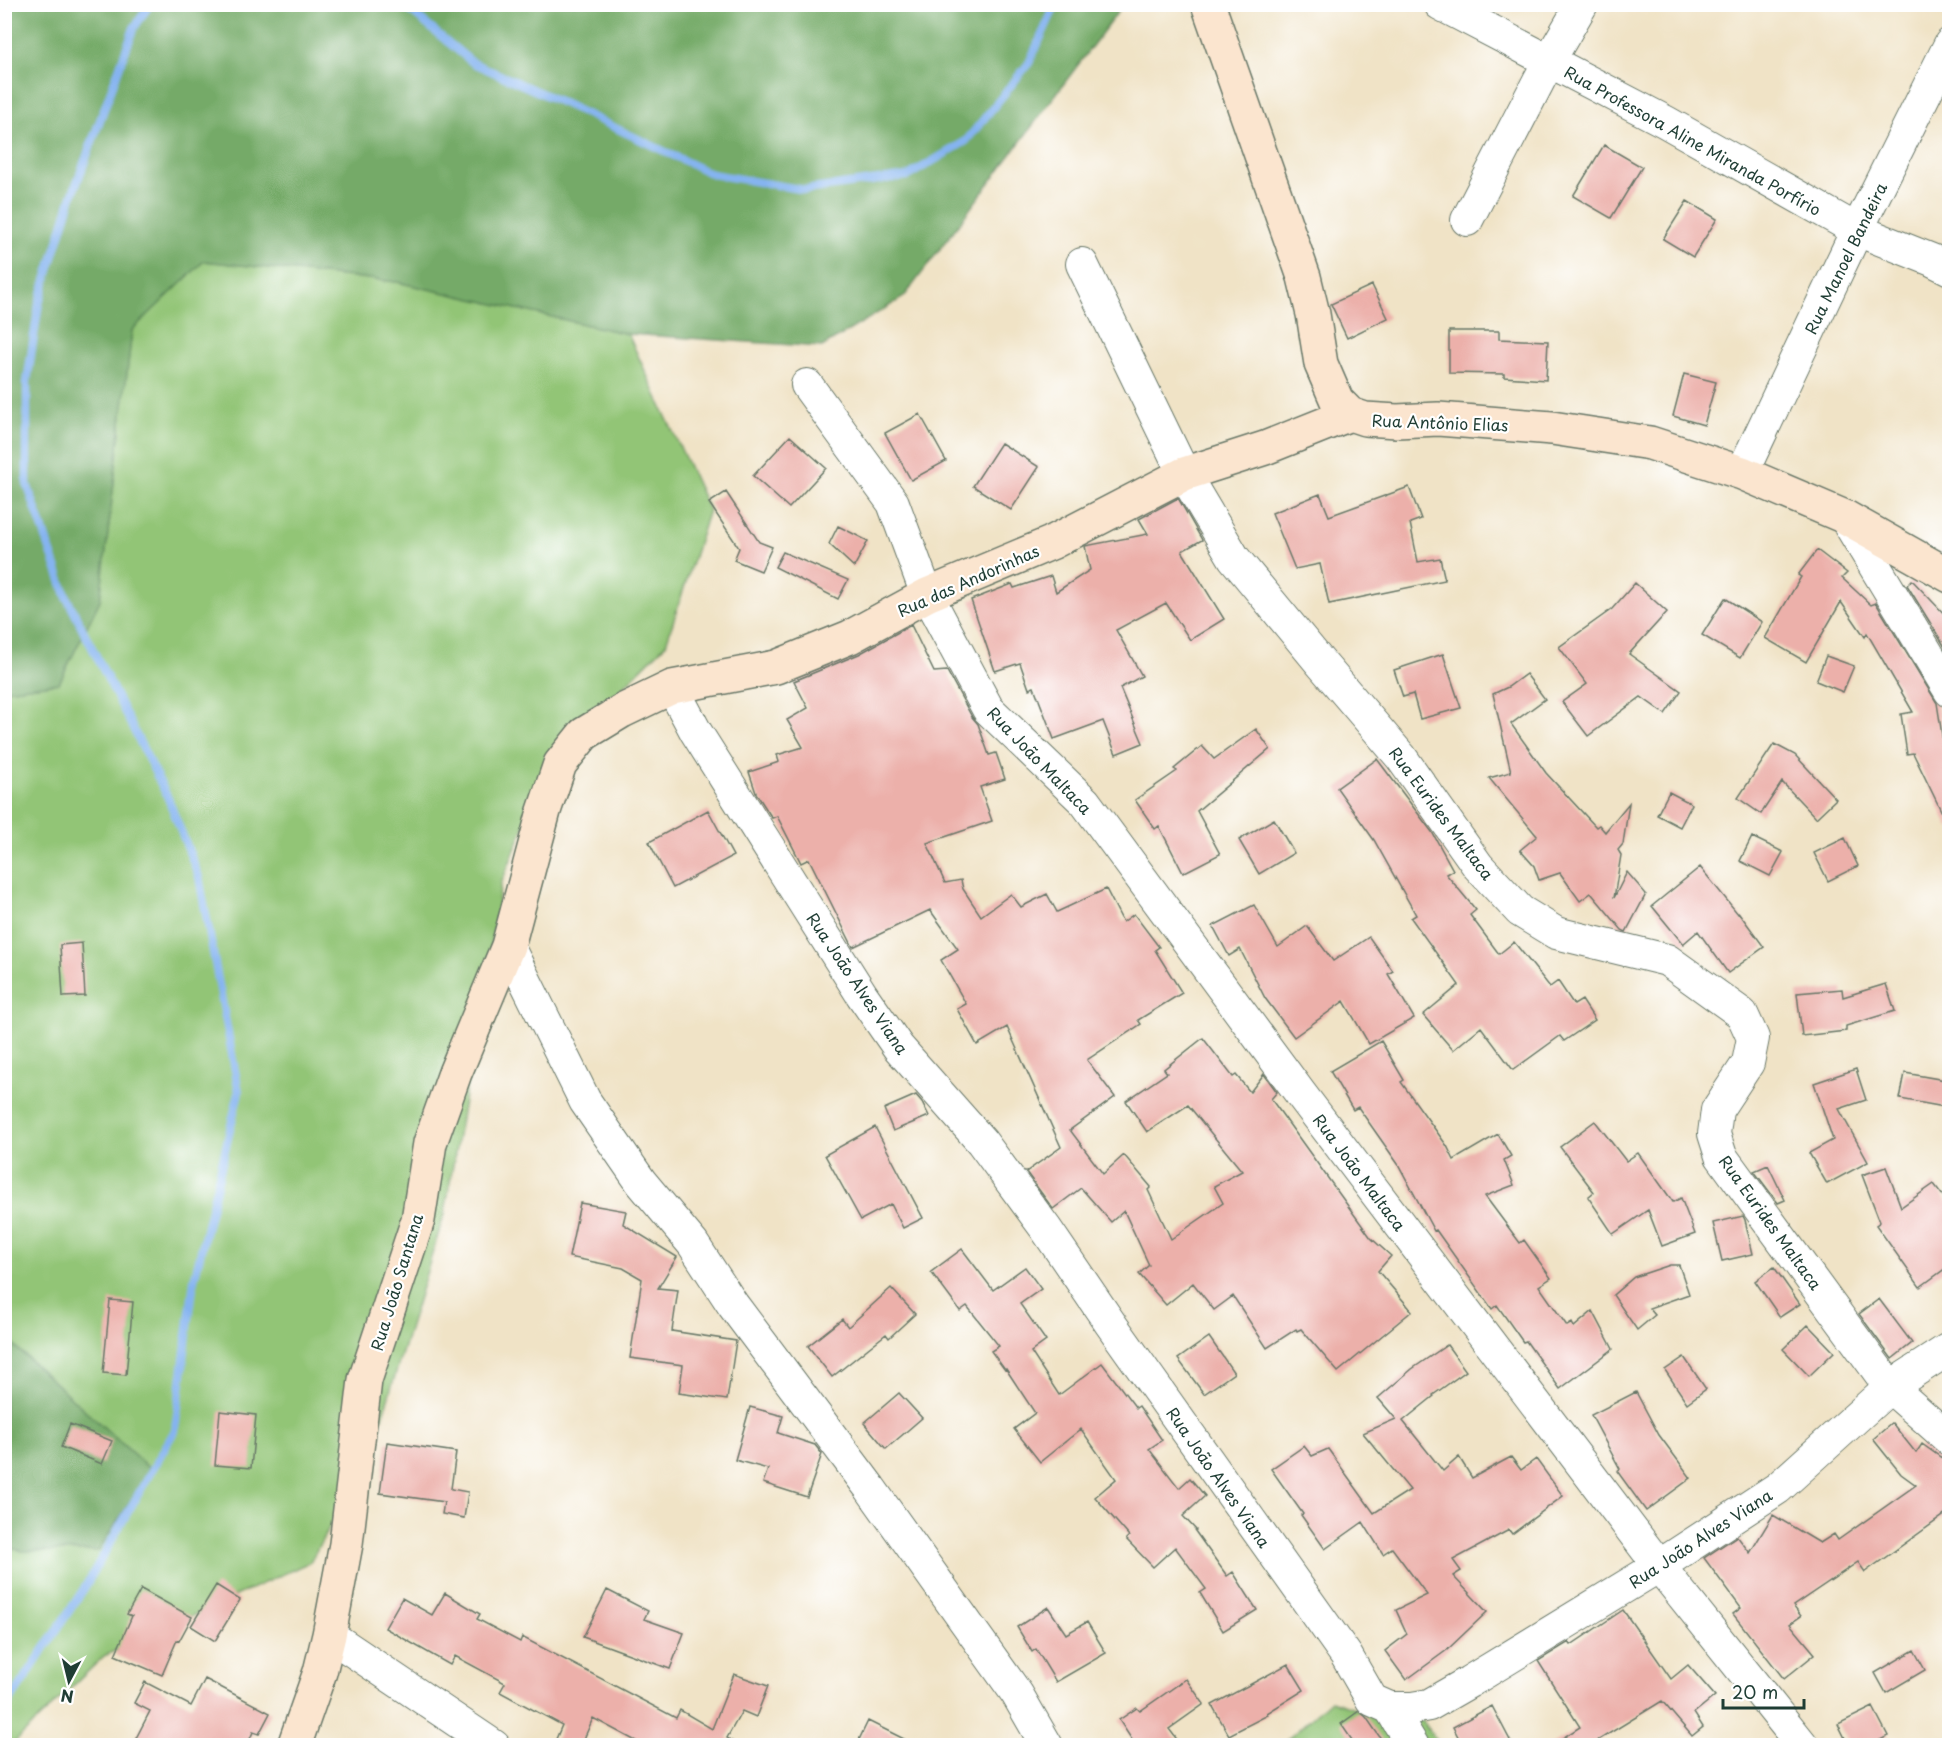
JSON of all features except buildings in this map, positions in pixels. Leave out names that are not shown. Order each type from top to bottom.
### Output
[{"type":"street","name":"Rua Antônio Elias","points":[[1208,4],[1304,277],[1314,314],[1321,364],[1337,401],[1350,414],[1365,419],[1397,421],[1438,419],[1552,428],[1650,443],[1742,473],[1845,517],[1950,576]]},
{"type":"street","name":"Rua Professora Aline Miranda Porfírio","points":[[1440,4],[1665,122],[1857,230],[1950,269]]},
{"type":"street","points":[[1467,220],[1581,4]]},
{"type":"street","name":"Rua Manoel Bandeira","points":[[1742,473],[1857,230],[1950,44]]},
{"type":"street","name":"Rua Eurides Maltaca","points":[[1082,264],[1184,474],[1234,558],[1401,757],[1478,866],[1520,911],[1556,933],[1666,960],[1742,1014],[1753,1038],[1748,1063],[1718,1110],[1714,1134],[1721,1156],[1890,1387],[1950,1440]]},
{"type":"street","name":"Rua João Maltaca","points":[[807,385],[893,503],[927,595],[988,709],[1085,802],[1286,1075],[1659,1566],[1803,1746]]},
{"type":"street","name":"Rua das Andorinhas","points":[[584,734],[622,711],[672,687],[776,667],[850,638],[927,595],[1051,543],[1184,474],[1264,448],[1350,414]]},
{"type":"street","points":[[1845,517],[1950,691]]},
{"type":"street","name":"Rua João Alves Viana","points":[[672,687],[702,742],[856,985],[898,1047],[941,1094],[995,1160],[1046,1229],[1116,1332],[1346,1655],[1372,1700],[1390,1708],[1429,1705],[1469,1682],[1659,1566],[1778,1488],[1890,1387],[1950,1348]]},
{"type":"street","name":"Rua João Santana","points":[[294,1746],[320,1672],[329,1635],[346,1544],[365,1380],[418,1220],[430,1143],[455,1073],[508,946],[544,811],[560,764],[584,734]]},
{"type":"street","points":[[508,946],[585,1101],[640,1182],[693,1244],[733,1305],[877,1497],[1017,1694],[1047,1746]]},
{"type":"street","points":[[329,1635],[494,1746]]},
{"type":"street","points":[[1390,1708],[1413,1746]]},
{"type":"green space","points":[[4,5],[1123,5],[904,297],[822,347],[628,334],[397,282],[204,261],[132,330],[100,600],[59,683],[5,690]]},
{"type":"green space","points":[[204,261],[397,282],[628,334],[709,510],[666,644],[552,758],[501,884],[445,1212],[372,1451],[310,1562],[104,1656],[11,1746],[4,1745],[5,1546],[23,1551],[150,1470],[5,1337],[4,690],[59,683],[100,600],[132,330]]},
{"type":"green space","points":[[4,1337],[151,1470],[98,1551],[23,1551],[5,1546]]},
{"type":"green space","points":[[1331,1700],[1367,1712],[1414,1710],[1440,1745],[1280,1746]]},
{"type":"waterway","points":[[4,1710],[85,1587],[175,1430],[194,1280],[239,1092],[199,877],[168,798],[67,598],[27,484],[27,382],[39,303],[72,196],[134,28],[150,4]]},
{"type":"waterway","points":[[402,4],[473,63],[712,174],[805,190],[908,176],[966,141],[1029,63],[1056,4]]}]
